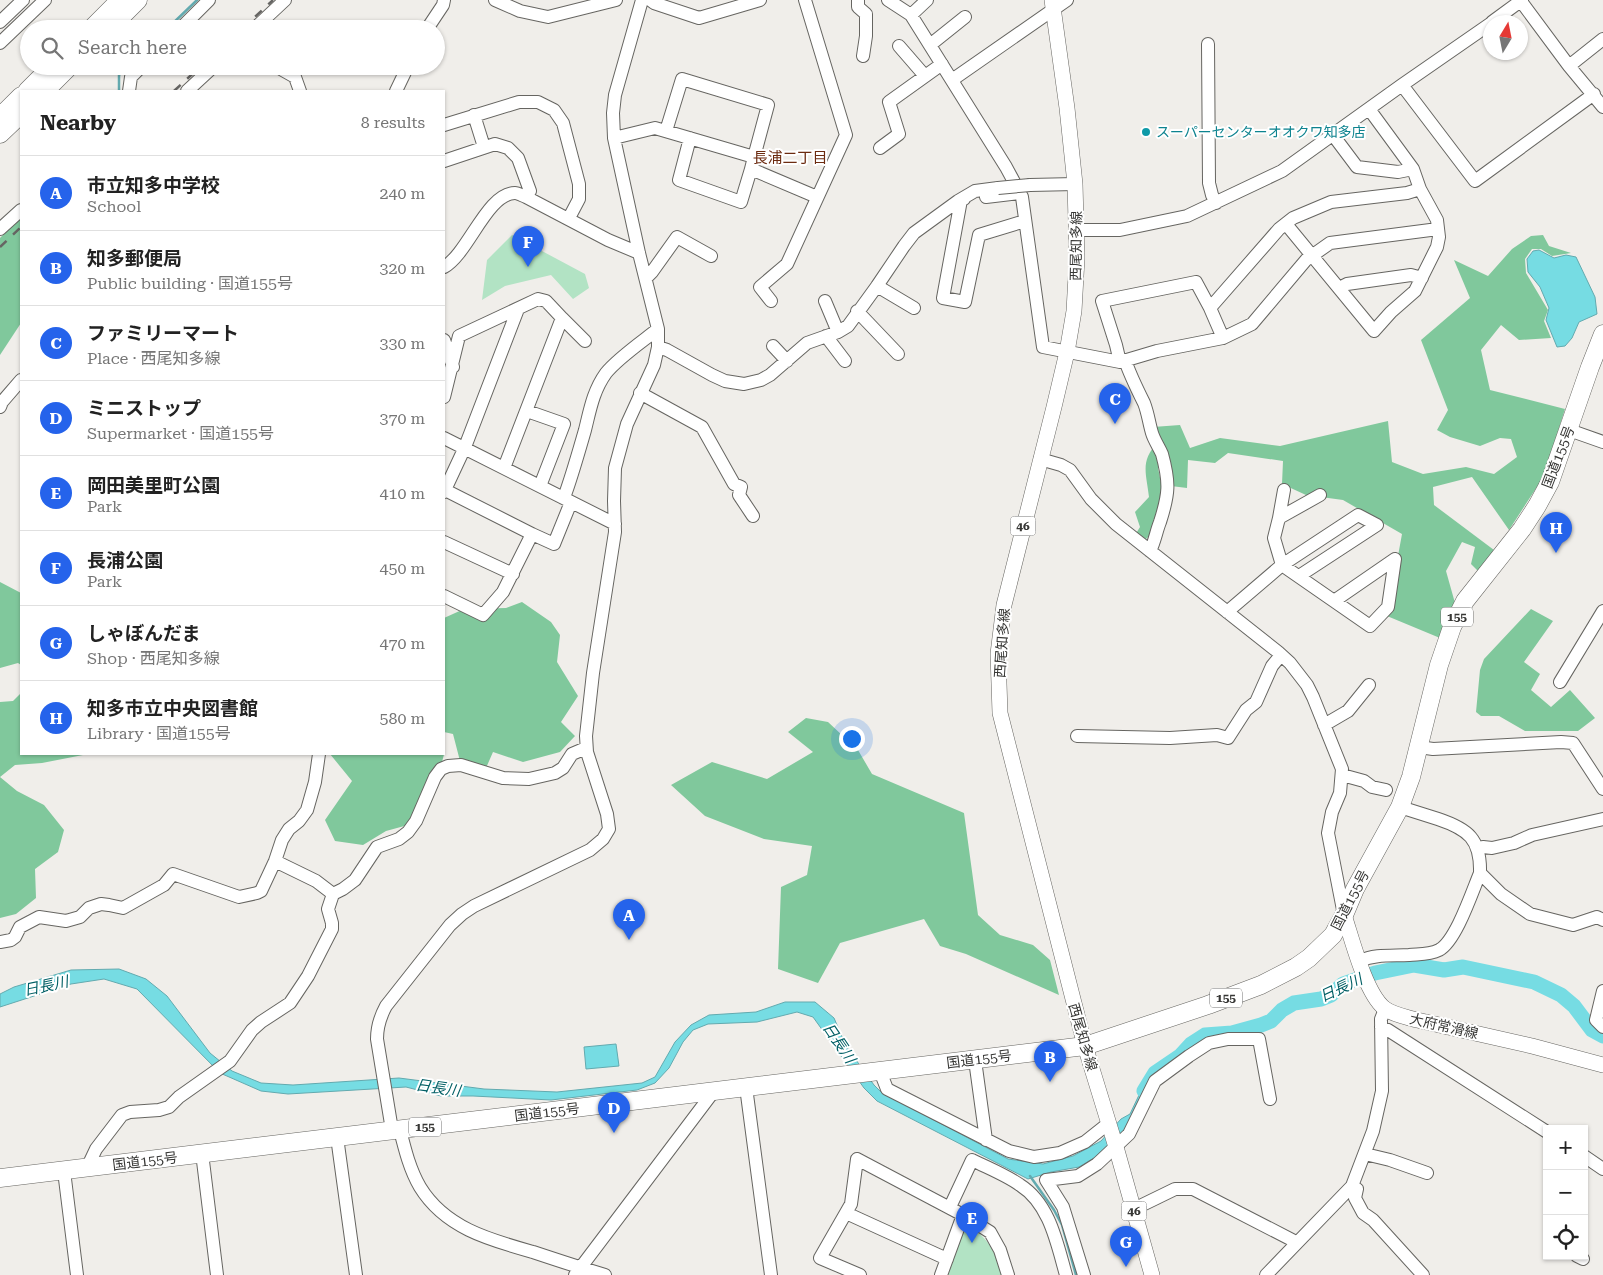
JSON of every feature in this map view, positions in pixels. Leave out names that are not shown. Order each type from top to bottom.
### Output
[{"type":"highway","points":[[100,20],[120,0]]},
{"type":"highway","points":[[118,20],[138,0]]},
{"type":"highway","points":[[27,90],[43,75]]},
{"type":"highway","points":[[46,90],[61,75]]},
{"type":"highway","points":[[0,116],[20,97]]},
{"type":"highway","points":[[0,134],[20,115]]},
{"type":"highway","name":"国道155号","points":[[0,1178],[1085,1046],[1208,1005],[1261,985],[1280,975],[1309,958],[1333,935],[1355,889],[1400,807],[1411,777],[1452,626],[1465,601],[1522,529],[1550,482],[1603,334]]},
{"type":"main road","name":"西尾知多線","points":[[1053,5],[1075,184],[1078,230],[1074,311],[1067,352],[1004,605],[998,654],[1000,713],[1085,1046],[1152,1275]]},
{"type":"main road","points":[[1344,915],[1376,999],[1385,1009]]},
{"type":"main road","name":"大府常滑線","points":[[1385,1009],[1417,1020],[1532,1046],[1603,1065]]},
{"type":"street","points":[[0,22],[23,0]]},
{"type":"street","points":[[24,20],[45,0]]},
{"type":"street","points":[[189,20],[210,0]]},
{"type":"street","points":[[264,20],[285,0]]},
{"type":"street","points":[[433,20],[443,5],[444,0]]},
{"type":"street","points":[[495,0],[520,11],[548,17],[586,4],[616,0]]},
{"type":"street","points":[[605,1275],[578,1271],[488,1239],[463,1228],[448,1218],[433,1204],[421,1188],[396,1130],[386,1093],[377,1039],[380,1019],[397,991],[450,925],[462,914],[474,906],[590,850],[598,845],[609,830],[609,824],[586,748],[586,736],[593,673],[615,532],[615,468],[627,424],[654,365],[658,347],[658,329],[614,138],[612,113],[615,95],[642,0]]},
{"type":"street","points":[[650,0],[699,18],[760,0]]},
{"type":"street","points":[[771,301],[760,287],[787,264],[846,135],[806,0]]},
{"type":"street","points":[[858,0],[858,7],[866,14],[866,36],[863,56]]},
{"type":"street","points":[[888,0],[911,15],[1006,167],[1025,189],[1026,221],[1043,347],[1122,361],[1157,351],[1223,338],[1252,324],[1306,260],[1330,243],[1438,229]]},
{"type":"street","points":[[911,15],[927,0]]},
{"type":"street","points":[[952,80],[1053,5],[1066,0]]},
{"type":"street","points":[[1501,15],[1521,0],[1569,66],[1603,107]]},
{"type":"street","points":[[930,45],[965,17]]},
{"type":"street","points":[[0,43],[20,24]]},
{"type":"street","points":[[1078,230],[1120,230],[1187,216],[1282,171],[1333,136],[1402,84],[1483,28]]},
{"type":"street","points":[[1569,66],[1603,39]]},
{"type":"street","points":[[1208,44],[1209,183],[1216,203]]},
{"type":"street","points":[[899,46],[925,76]]},
{"type":"street","points":[[880,148],[899,134],[888,102],[942,64]]},
{"type":"street","points":[[129,90],[134,75]]},
{"type":"street","points":[[188,90],[204,75]]},
{"type":"street","points":[[292,75],[296,77],[300,90]]},
{"type":"street","points":[[396,90],[404,75]]},
{"type":"street","points":[[666,131],[682,79],[768,105],[741,202],[679,180],[690,138]]},
{"type":"street","points":[[1402,84],[1475,182],[1594,94]]},
{"type":"street","points":[[445,125],[520,102],[538,102],[554,110],[563,123],[579,184],[579,199],[569,218]]},
{"type":"street","points":[[1286,224],[1374,331],[1391,312],[1415,291],[1437,247],[1437,220],[1420,189],[1413,169],[1369,109]]},
{"type":"street","points":[[474,115],[484,147]]},
{"type":"street","points":[[614,138],[655,128],[666,131],[690,138],[753,163],[817,197]]},
{"type":"street","points":[[1333,136],[1357,167],[1398,172],[1413,169]]},
{"type":"street","points":[[445,161],[495,144],[508,148],[518,158],[530,191],[526,197]]},
{"type":"street","points":[[961,200],[1025,189],[1075,184]]},
{"type":"street","points":[[658,347],[725,381],[744,384],[762,380],[808,343],[848,326],[914,233],[975,191],[998,188],[1025,189]]},
{"type":"street","points":[[1210,308],[1279,230],[1293,218],[1330,202],[1407,193],[1420,189]]},
{"type":"street","points":[[445,266],[454,259],[494,204],[504,196],[515,193],[569,218],[608,240],[639,252]]},
{"type":"street","points":[[961,200],[942,298],[964,302],[979,235],[1026,221]]},
{"type":"street","points":[[0,229],[20,211]]},
{"type":"street","points":[[646,278],[677,237],[711,256]]},
{"type":"street","points":[[1339,288],[1347,284],[1411,275],[1422,278]]},
{"type":"street","points":[[1150,551],[1156,539],[1164,509],[1168,488],[1167,479],[1161,452],[1152,434],[1144,405],[1122,361],[1102,301],[1196,282],[1223,338]]},
{"type":"street","points":[[878,286],[914,308]]},
{"type":"street","points":[[445,394],[460,336],[538,299],[546,301],[585,340]]},
{"type":"street","points":[[825,301],[832,334],[845,361]]},
{"type":"street","points":[[445,489],[465,447],[518,309]]},
{"type":"street","points":[[857,311],[898,354]]},
{"type":"street","points":[[504,468],[562,318]]},
{"type":"street","points":[[445,491],[554,544],[593,397],[601,380],[617,362],[658,329]]},
{"type":"street","points":[[445,343],[453,367]]},
{"type":"street","points":[[773,346],[788,361]]},
{"type":"street","points":[[0,408],[2,402],[20,381]]},
{"type":"street","points":[[640,393],[702,427],[734,484],[741,487],[739,495],[753,516]]},
{"type":"street","points":[[527,412],[564,424],[540,486]]},
{"type":"street","points":[[1569,430],[1603,442]]},
{"type":"street","points":[[445,438],[615,524]]},
{"type":"street","points":[[1040,460],[1061,465],[1070,470],[1087,494],[1116,524],[1281,655],[1290,663],[1307,685],[1342,770],[1340,793],[1332,812],[1328,834],[1344,915]]},
{"type":"street","points":[[1284,490],[1274,538],[1282,564],[1300,576],[1334,601],[1370,626],[1388,607],[1395,559],[1334,601]]},
{"type":"street","points":[[1279,518],[1320,495]]},
{"type":"street","points":[[1228,612],[1282,564],[1358,515],[1377,525],[1300,576]]},
{"type":"street","points":[[445,596],[483,615],[503,592],[532,534]]},
{"type":"street","points":[[445,542],[512,574]]},
{"type":"street","points":[[1560,682],[1603,611]]},
{"type":"street","points":[[1077,736],[1170,738],[1217,735],[1228,738],[1246,710],[1256,702],[1272,666],[1281,655]]},
{"type":"street","points":[[1324,725],[1348,711],[1369,685]]},
{"type":"street","points":[[1419,747],[1573,743],[1603,789]]},
{"type":"street","points":[[87,1168],[96,1150],[122,1115],[130,1112],[159,1110],[169,1107],[179,1097],[230,1061],[252,1030],[290,1003],[316,962],[332,929],[328,909],[333,894],[355,880],[377,847],[399,839],[408,832],[416,820],[435,777],[441,769],[448,766],[461,766],[503,778],[529,779],[555,773],[563,768],[572,754],[586,748]]},
{"type":"street","points":[[0,942],[11,940],[15,937],[20,927],[39,917],[66,921],[80,917],[89,908],[101,904],[123,908],[164,885],[173,874],[239,897],[261,891],[275,861],[282,840],[289,829],[307,810],[315,782],[319,755]]},
{"type":"street","points":[[1342,775],[1364,781],[1372,787],[1386,790]]},
{"type":"street","points":[[1364,971],[1369,957],[1426,954],[1438,950],[1446,944],[1453,934],[1480,873],[1481,865],[1472,837],[1461,828],[1400,807]]},
{"type":"street","points":[[1477,849],[1514,843],[1532,836],[1603,819]]},
{"type":"street","points":[[275,861],[316,881],[333,894]]},
{"type":"street","points":[[1480,873],[1501,894],[1530,914],[1573,925],[1597,917],[1603,920]]},
{"type":"street","points":[[1603,991],[1596,1020],[1603,1027]]},
{"type":"street","points":[[1266,1275],[1352,1186],[1373,1131],[1382,1090],[1380,1019],[1385,1009]]},
{"type":"street","points":[[1381,1027],[1396,1034],[1543,1129]]},
{"type":"street","points":[[1084,1275],[1064,1207],[1046,1180],[1078,1176],[1097,1164],[1129,1134],[1155,1081],[1209,1043],[1228,1039],[1259,1039],[1270,1099]]},
{"type":"street","points":[[975,1060],[986,1140]]},
{"type":"street","points":[[880,1071],[887,1089],[1009,1151],[1034,1157],[1060,1153],[1085,1142],[1109,1123]]},
{"type":"street","points":[[746,1087],[771,1275]]},
{"type":"street","points":[[578,1271],[714,1091]]},
{"type":"street","points":[[337,1137],[356,1275]]},
{"type":"street","points":[[202,1154],[217,1275]]},
{"type":"street","points":[[1365,1154],[1427,1172]]},
{"type":"street","points":[[860,1275],[820,1258],[846,1213],[852,1196],[857,1158],[964,1215],[990,1232],[1000,1250],[1008,1275]]},
{"type":"street","points":[[1588,1159],[1603,1169]]},
{"type":"street","points":[[950,1208],[972,1160],[1021,1185],[1036,1199],[1045,1213],[1055,1234],[1066,1275]]},
{"type":"street","points":[[64,1171],[77,1275]]},
{"type":"street","points":[[1352,1186],[1357,1189],[1355,1198],[1363,1213],[1373,1220],[1423,1275]]},
{"type":"street","points":[[1134,1209],[1175,1189],[1192,1189],[1296,1242]]},
{"type":"street","points":[[846,1213],[947,1259]]},
{"type":"street","points":[[940,1275],[964,1215]]},
{"type":"green space","points":[[20,217],[20,325],[0,355],[0,238]]},
{"type":"green space","points":[[512,235],[585,274],[589,288],[573,299],[551,275],[505,286],[482,300],[487,260]]},
{"type":"green space","points":[[1543,235],[1549,246],[1571,253],[1552,256],[1541,249],[1532,249],[1525,259],[1526,273],[1548,310],[1544,321],[1551,338],[1519,340],[1501,325],[1481,350],[1490,390],[1565,409],[1544,476],[1509,530],[1472,477],[1433,487],[1434,505],[1494,550],[1479,572],[1471,564],[1475,547],[1462,542],[1446,571],[1455,603],[1440,638],[1387,616],[1402,534],[1343,500],[1306,495],[1282,484],[1283,461],[1228,453],[1215,463],[1188,460],[1187,488],[1171,486],[1165,465],[1158,468],[1164,497],[1149,536],[1144,541],[1135,535],[1140,527],[1135,512],[1149,497],[1146,461],[1158,442],[1153,427],[1180,425],[1190,448],[1220,438],[1280,446],[1388,421],[1392,462],[1423,474],[1466,467],[1494,474],[1517,457],[1511,439],[1500,438],[1480,446],[1450,437],[1437,430],[1448,410],[1421,340],[1470,298],[1454,260],[1488,276],[1512,249],[1531,236]]},
{"type":"green space","points":[[0,582],[20,592],[20,664],[18,663],[0,668]]},
{"type":"green space","points":[[522,602],[551,622],[560,635],[557,662],[578,696],[561,722],[575,736],[560,752],[523,762],[493,752],[486,768],[460,761],[453,734],[445,732],[445,618],[464,609],[506,608]]},
{"type":"green space","points":[[1531,609],[1553,621],[1524,662],[1540,674],[1531,690],[1551,707],[1570,690],[1595,718],[1578,731],[1525,731],[1499,716],[1481,716],[1476,712],[1480,670],[1484,659]]},
{"type":"green space","points":[[20,694],[20,755],[83,755],[42,763],[15,765],[0,777],[0,702],[13,701]]},
{"type":"green space","points":[[806,718],[828,722],[858,750],[872,774],[964,813],[978,915],[1000,935],[1033,945],[1050,960],[1059,995],[966,954],[940,946],[924,919],[840,943],[818,983],[778,969],[781,887],[807,875],[812,846],[764,839],[705,816],[671,785],[712,762],[767,779],[813,752],[788,732]]},
{"type":"green space","points":[[331,755],[444,755],[440,769],[408,825],[386,831],[363,845],[335,841],[325,820],[352,781]]},
{"type":"green space","points":[[0,777],[17,791],[44,805],[64,830],[58,852],[35,869],[36,898],[16,914],[0,918]]},
{"type":"green space","points":[[964,1221],[989,1244],[1003,1275],[944,1275]]},
{"type":"water","points":[[1539,250],[1554,258],[1566,255],[1576,257],[1595,297],[1597,314],[1579,322],[1572,338],[1565,346],[1557,347],[1546,320],[1549,308],[1540,287],[1528,272],[1527,259],[1533,251]]},
{"type":"water","points":[[119,969],[146,979],[167,996],[210,1053],[232,1071],[261,1083],[293,1085],[399,1078],[484,1089],[557,1092],[642,1083],[655,1077],[675,1042],[691,1025],[709,1015],[756,1012],[785,1002],[815,1002],[834,1018],[846,1046],[881,1092],[1008,1159],[1043,1164],[1073,1156],[1101,1141],[1121,1119],[1130,1114],[1149,1074],[1153,1077],[1126,1133],[1107,1150],[1079,1167],[1051,1172],[1028,1179],[877,1101],[864,1088],[813,1017],[797,1012],[757,1022],[708,1024],[693,1030],[683,1042],[669,1068],[655,1083],[637,1090],[551,1100],[441,1096],[406,1087],[288,1094],[261,1091],[220,1073],[137,989],[104,979],[71,984],[0,1007],[0,994],[14,987],[71,970]]},
{"type":"water","points":[[616,1044],[619,1066],[586,1069],[584,1047]]},
{"type":"waterway","points":[[176,20],[197,0]]},
{"type":"waterway","points":[[119,75],[119,90]]},
{"type":"waterway","name":"日長川","points":[[1144,1091],[1155,1073],[1180,1056],[1191,1044],[1205,1035],[1232,1033],[1261,1025],[1271,1021],[1282,1010],[1294,1003],[1321,999],[1331,995],[1343,984],[1375,973],[1414,965],[1444,970],[1463,967],[1534,982],[1561,995],[1574,1006],[1592,1030],[1603,1036]]},
{"type":"waterway","points":[[1030,1176],[1054,1210],[1062,1225],[1076,1275]]},
{"type":"railway","points":[[252,20],[273,0]]},
{"type":"railway","points":[[175,90],[191,75]]},
{"type":"railway","points":[[0,247],[20,228]]},
{"type":"place","name":"スーパーセンターオオクワ知多店","points":[[1146,132]]},
{"type":"place","name":"長浦公園","points":[[528,267]]},
{"type":"place","name":"ファミリーマート","points":[[1115,424]]},
{"type":"place","name":"知多市立中央図書館","points":[[1556,553]]},
{"type":"place","name":"市立知多中学校","points":[[629,940]]},
{"type":"place","name":"知多郵便局","points":[[1050,1082]]},
{"type":"place","name":"ミニストップ","points":[[614,1133]]},
{"type":"place","name":"岡田美里町公園","points":[[972,1243]]},
{"type":"place","name":"しゃぼんだま","points":[[1126,1267]]},
{"type":"district","name":"長浦二丁目","points":[[790,158]]}]
